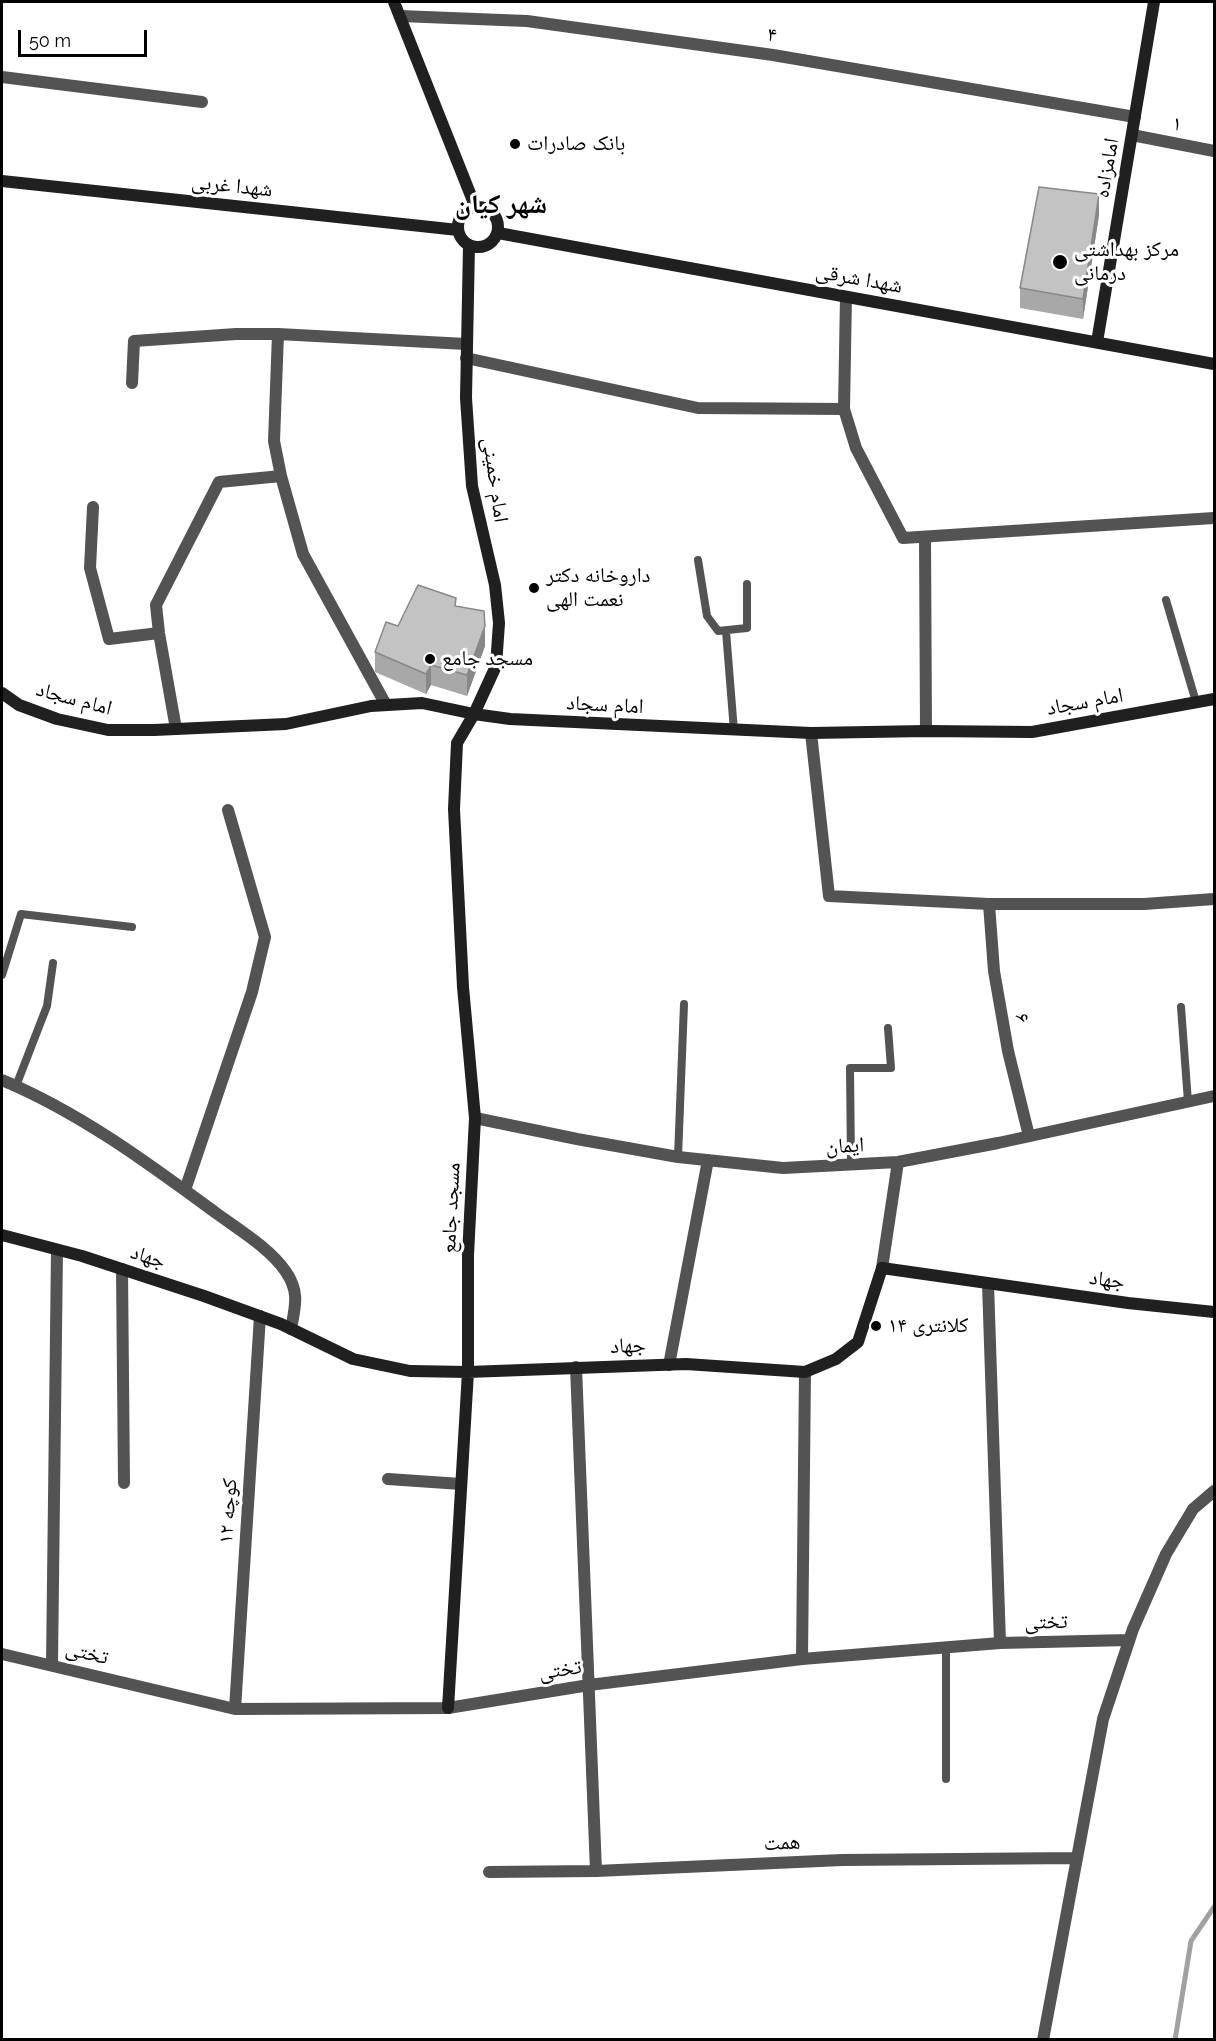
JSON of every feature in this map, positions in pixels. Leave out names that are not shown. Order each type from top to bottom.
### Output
[{"type":"street","points":[[394,2],[475,206]]},
{"type":"street","name":"امامزاده","points":[[1097,342],[1154,2]]},
{"type":"street","name":"۴","points":[[400,16],[527,21],[773,55],[1135,117]]},
{"type":"street","points":[[2,77],[202,102]]},
{"type":"street","name":"۱","points":[[1132,135],[1215,151]]},
{"type":"street","name":"شهدا غربی","points":[[2,181],[458,230]]},
{"type":"street","points":[[475,206],[489,209],[494,213],[498,233],[486,245],[474,247],[464,241],[458,230],[460,218],[464,212],[475,206]]},
{"type":"street","name":"شهدا شرقی","points":[[498,233],[1215,364]]},
{"type":"street","name":"امام خمینی","points":[[469,244],[466,398],[472,486],[495,585],[499,622],[495,666],[474,714]]},
{"type":"street","points":[[846,297],[844,409],[856,448],[903,538],[1215,518]]},
{"type":"street","points":[[132,383],[134,341],[236,334],[278,334],[466,344]]},
{"type":"street","points":[[278,334],[274,441],[281,476],[303,554],[386,705]]},
{"type":"street","points":[[466,358],[698,408],[844,409]]},
{"type":"street","points":[[176,729],[156,605],[219,482],[281,476]]},
{"type":"street","points":[[93,507],[90,568],[109,639],[159,633]]},
{"type":"street","points":[[925,537],[926,731]]},
{"type":"street","name":"امام سجاد","points":[[2,695],[19,705],[57,719],[108,730],[286,724],[370,706],[422,703],[510,719],[811,733],[1032,732],[1215,699]]},
{"type":"street","name":"مسجد جامع","points":[[448,1708],[468,1372],[468,1255],[475,1118],[463,987],[454,809],[457,742],[474,714]]},
{"type":"street","points":[[811,733],[830,896],[989,904],[1144,904],[1215,898]]},
{"type":"street","points":[[185,1190],[252,992],[265,937],[228,810]]},
{"type":"street","name":"۶","points":[[989,904],[994,971],[1008,1051],[1029,1136]]},
{"type":"street","points":[[2,1080],[90,1125],[260,1245],[286,1272],[297,1295],[291,1329]]},
{"type":"street","name":"ایمان","points":[[475,1118],[678,1157],[783,1168],[898,1162],[1215,1096]]},
{"type":"street","points":[[669,1365],[708,1160]]},
{"type":"street","points":[[882,1268],[898,1162]]},
{"type":"street","name":"جهاد","points":[[2,1235],[122,1269],[260,1316],[353,1359],[410,1371],[468,1372],[686,1364],[805,1372],[836,1359],[858,1342],[882,1268],[1128,1303],[1215,1312]]},
{"type":"street","points":[[52,1664],[57,1250]]},
{"type":"street","points":[[122,1269],[124,1483]]},
{"type":"street","points":[[988,1284],[1000,1643]]},
{"type":"street","name":"کوچه ۱۲","points":[[235,1709],[260,1316]]},
{"type":"street","points":[[576,1367],[597,1871]]},
{"type":"street","points":[[802,1659],[805,1372]]},
{"type":"street","points":[[388,1479],[461,1484]]},
{"type":"street","points":[[1043,2040],[1103,1719],[1129,1640],[1166,1554],[1193,1509],[1215,1491]]},
{"type":"street","name":"تختی","points":[[2,1654],[235,1709],[448,1708],[589,1685],[802,1659],[946,1646],[1129,1640]]},
{"type":"street","name":"همت","points":[[489,1872],[597,1871],[842,1860],[1077,1858]]},
{"type":"lane","points":[[698,560],[707,616],[718,631],[747,628],[747,584]]},
{"type":"lane","points":[[1166,600],[1196,702]]},
{"type":"lane","points":[[726,631],[734,731]]},
{"type":"lane","points":[[2,975],[21,914],[132,927]]},
{"type":"lane","points":[[16,1086],[47,1006],[53,963]]},
{"type":"lane","points":[[678,1157],[684,1004]]},
{"type":"lane","points":[[1181,1007],[1188,1102]]},
{"type":"lane","points":[[851,1165],[850,1068],[891,1068],[888,1028]]},
{"type":"lane","points":[[946,1646],[946,1779]]},
{"type":"building","name":"مرکز بهداشتی درمانی","points":[[1039,187],[1099,194],[1083,299],[1020,288]]},
{"type":"building","name":"مسجد جامع","points":[[418,585],[456,598],[455,606],[484,611],[485,626],[467,675],[431,665],[426,674],[375,652],[386,622],[398,626]]},
{"type":"waterway","points":[[1175,2040],[1191,1941],[1214,1907]]},
{"type":"place","name":"بانک صادرات","points":[[515,144]]},
{"type":"place","name":"مرکز بهداشتی درمانی","points":[[1060,262]]},
{"type":"place","name":"داروخانه دکتر نعمت الهی","points":[[534,588]]},
{"type":"place","name":"مسجد جامع","points":[[430,659]]},
{"type":"place","name":"کلانتری ۱۴","points":[[876,1326]]},
{"type":"district","name":"شهر کیان","points":[[501,205]]}]
